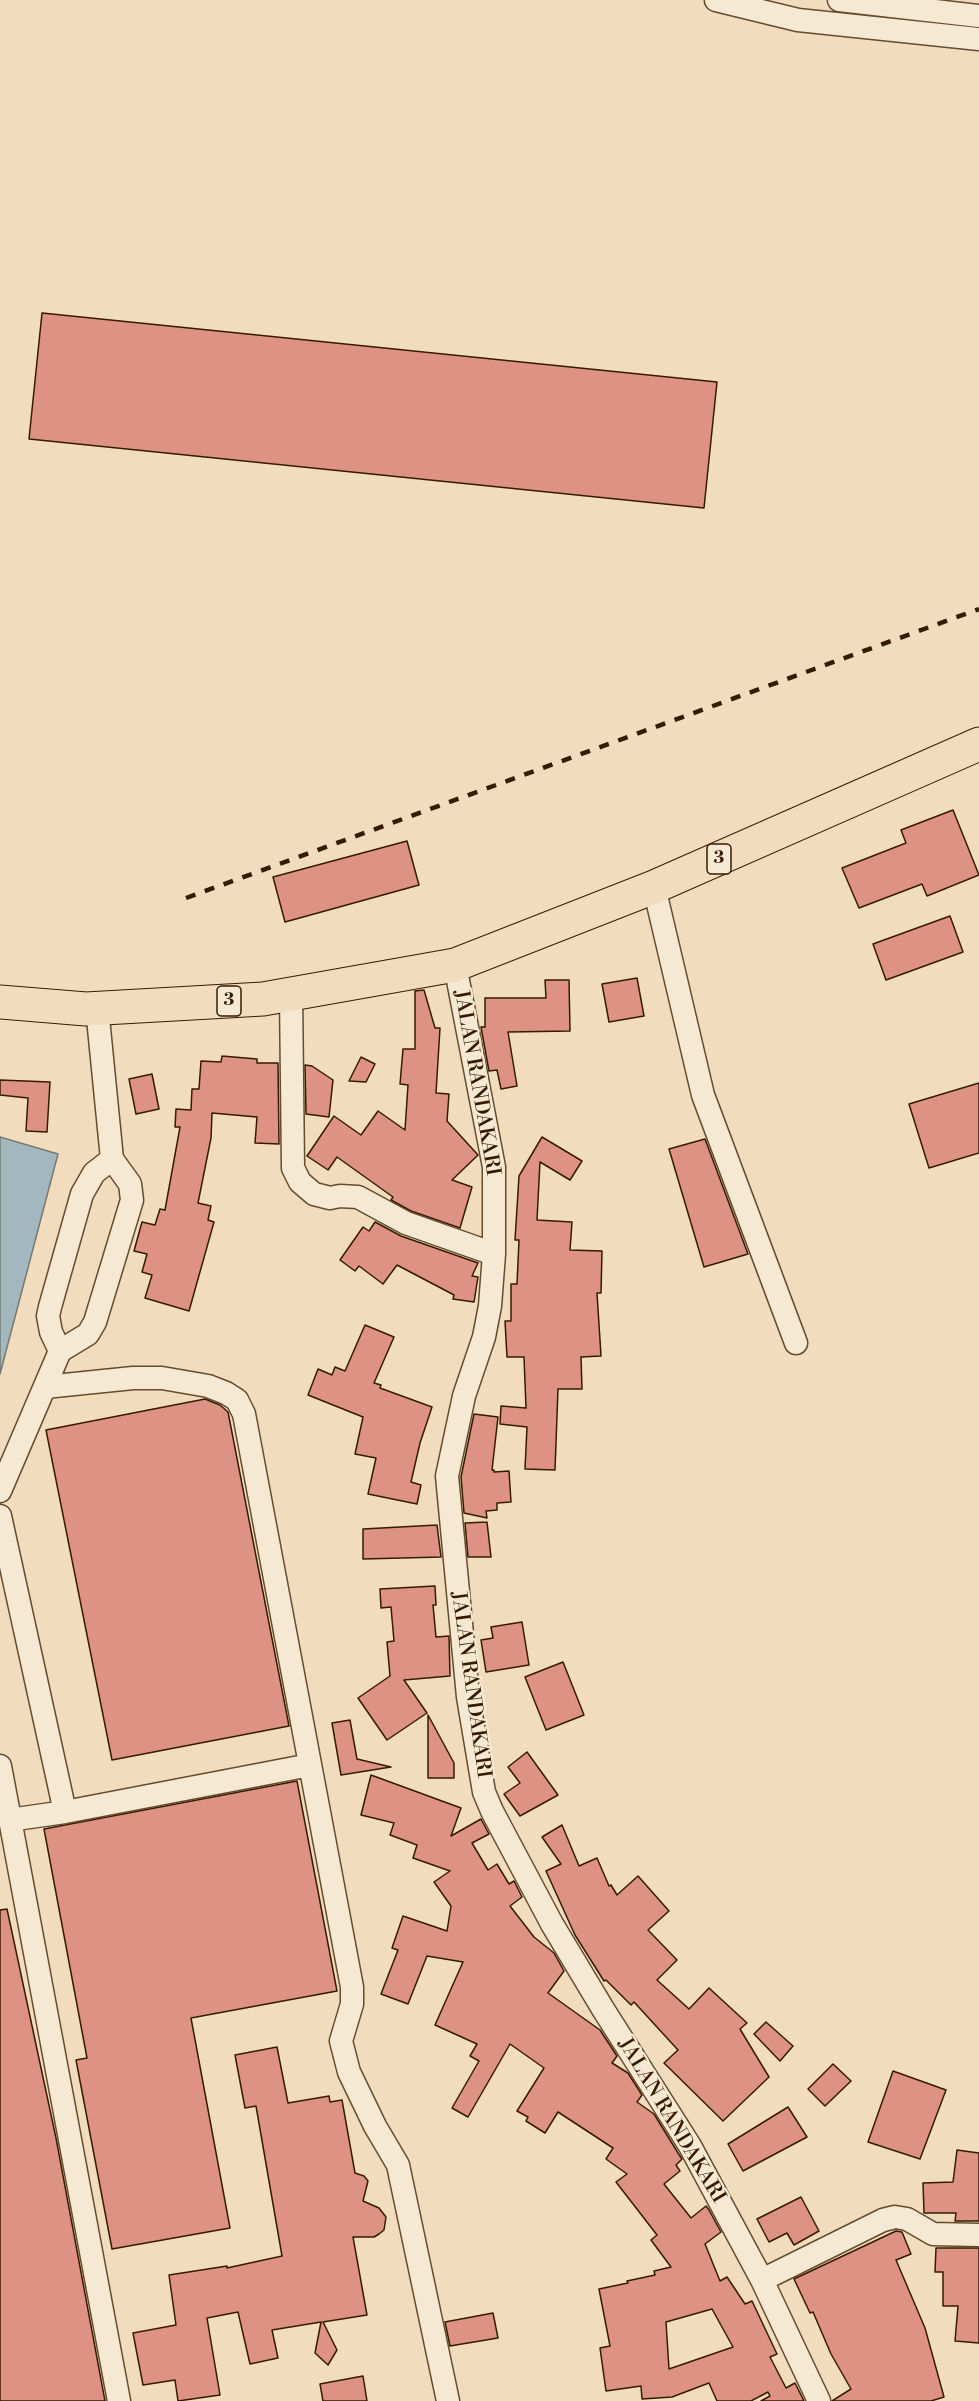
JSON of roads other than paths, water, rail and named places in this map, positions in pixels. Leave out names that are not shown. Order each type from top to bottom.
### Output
[{"type":"highway","name":"3","points":[[0,1002],[97,1008],[263,999],[455,965],[654,887],[979,744]]},
{"type":"street","points":[[716,0],[798,20],[979,39]]},
{"type":"street","points":[[839,0],[979,16]]},
{"type":"street","points":[[654,887],[704,1095],[796,1343]]},
{"type":"street","name":"JALAN RANDAKARI","points":[[455,965],[494,1167],[494,1254],[488,1322],[464,1396],[447,1476],[468,1697],[484,1792],[507,1841],[552,1924],[690,2146],[762,2280],[819,2401]]},
{"type":"street","points":[[291,994],[293,1168],[300,1182],[314,1194],[330,1198],[358,1197],[406,1223],[494,1254]]},
{"type":"street","points":[[0,1491],[60,1351],[88,1334],[95,1322],[132,1200],[130,1184],[112,1159],[97,1008]]},
{"type":"street","points":[[60,1351],[51,1332],[48,1316],[50,1307],[82,1194],[94,1173],[112,1159]]},
{"type":"street","points":[[45,1387],[133,1378],[162,1378],[208,1386],[237,1400],[249,1432],[352,1987],[352,2004],[341,2041],[350,2072],[375,2126],[398,2165],[448,2401]]},
{"type":"street","points":[[0,1516],[65,1812]]},
{"type":"street","points":[[9,1820],[65,1812],[310,1765]]},
{"type":"street","points":[[0,1766],[119,2401]]},
{"type":"street","points":[[762,2280],[883,2220],[895,2217],[907,2219],[933,2234],[979,2235]]},
{"type":"water","points":[[0,1137],[58,1154],[0,1374]]},
{"type":"railway","points":[[186,898],[979,609]]}]
